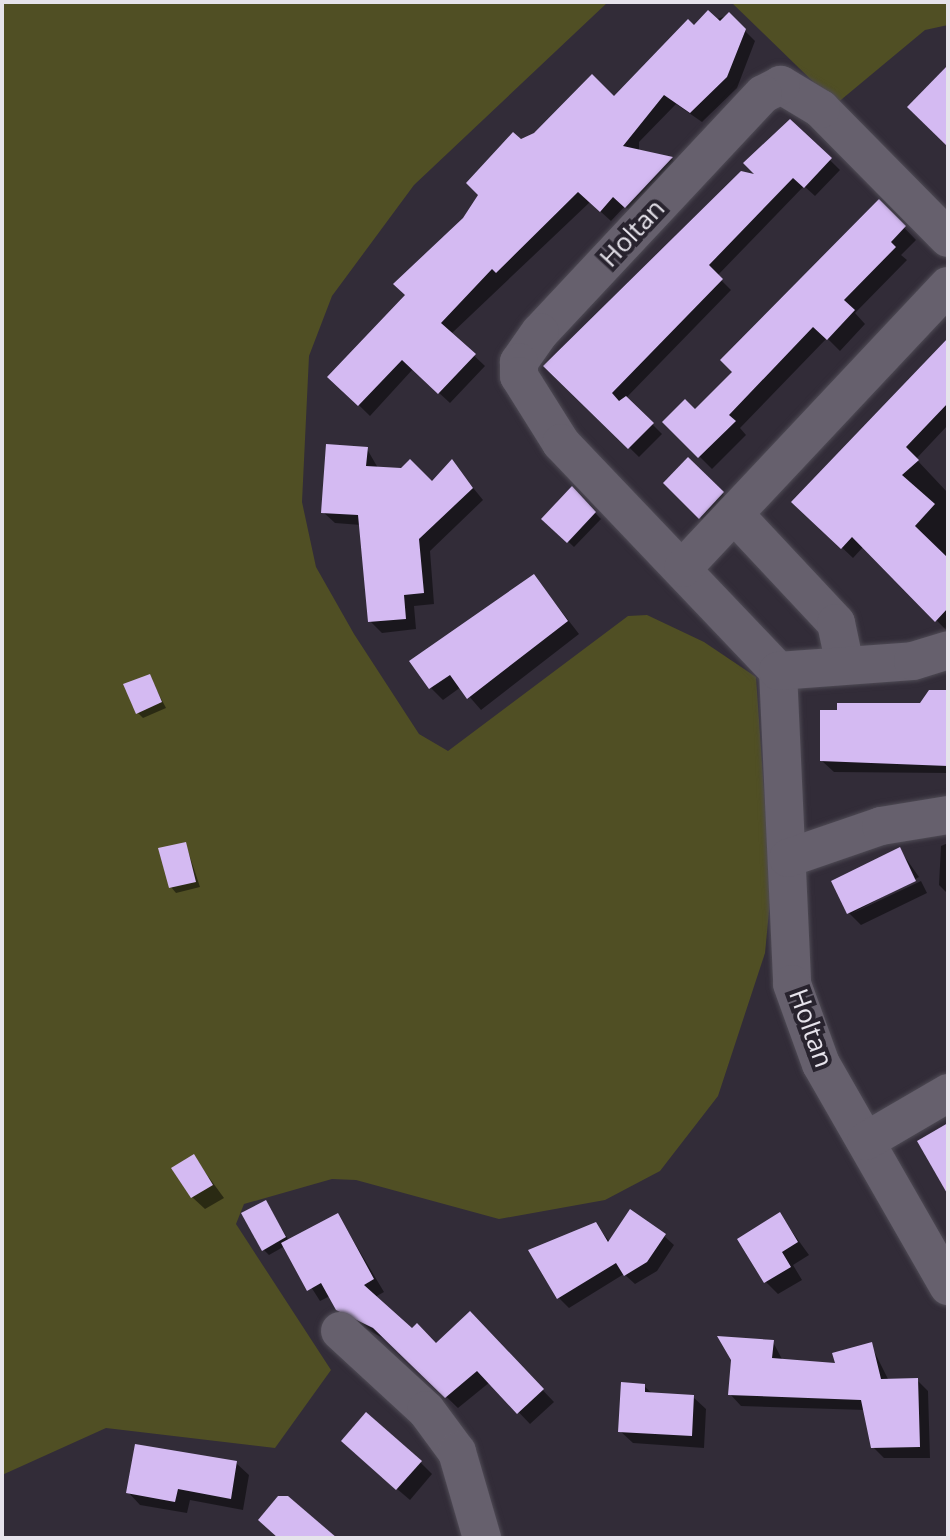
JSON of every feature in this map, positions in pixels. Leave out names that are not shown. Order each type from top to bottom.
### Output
[{"type":"street","name":"Holtan","points":[[948,238],[821,109],[781,85],[763,94],[526,349],[522,390],[578,462],[683,568],[778,671],[792,984],[821,1064],[948,1286]]},
{"type":"street","points":[[683,568],[948,286]]},
{"type":"street","points":[[734,514],[836,623],[844,662]]},
{"type":"street","points":[[778,671],[844,662],[913,661],[948,650]]},
{"type":"street","points":[[788,858],[881,826],[948,815]]},
{"type":"street","points":[[866,1141],[948,1093]]},
{"type":"street","points":[[340,1331],[426,1410],[457,1452],[482,1538]]},
{"type":"shaded area","points":[[2,2],[608,2],[414,185],[332,296],[309,356],[302,502],[316,567],[354,634],[419,734],[448,751],[628,616],[647,615],[704,642],[756,677],[771,891],[765,953],[718,1096],[660,1171],[605,1200],[499,1219],[356,1180],[332,1179],[244,1204],[236,1224],[331,1370],[275,1448],[106,1428],[2,1475]]},
{"type":"shaded area","points":[[731,2],[948,2],[948,25],[925,30],[836,104]]},
{"type":"building","points":[[708,10],[720,21],[729,12],[746,29],[727,77],[690,113],[664,95],[623,146],[673,157],[625,208],[613,197],[600,212],[578,192],[496,273],[492,269],[441,323],[476,354],[438,394],[402,360],[358,406],[327,377],[405,295],[393,284],[463,218],[478,195],[466,183],[513,132],[521,139],[534,133],[592,74],[614,96],[688,19],[694,25]]},
{"type":"building","points":[[948,65],[948,147],[907,107]]},
{"type":"building","points":[[790,119],[832,158],[804,188],[793,178],[709,265],[723,279],[612,393],[619,401],[626,396],[654,423],[628,449],[543,366],[741,171],[754,174],[743,163]]},
{"type":"building","points":[[879,199],[906,226],[891,242],[896,247],[844,300],[855,310],[827,340],[813,327],[729,415],[736,421],[698,458],[662,422],[685,399],[695,409],[732,372],[720,360]]},
{"type":"building","points":[[948,338],[948,403],[906,447],[919,460],[902,475],[935,504],[915,526],[948,558],[948,608],[935,622],[852,537],[841,549],[791,502]]},
{"type":"building","points":[[326,444],[368,447],[366,466],[401,468],[410,459],[432,481],[452,459],[473,488],[419,539],[424,593],[404,595],[406,619],[368,622],[358,515],[321,513]]},
{"type":"building","points":[[688,457],[724,492],[699,519],[663,483]]},
{"type":"building","points":[[572,486],[596,512],[567,543],[541,519]]},
{"type":"building","points":[[534,574],[568,621],[467,699],[450,675],[429,689],[409,661]]},
{"type":"building","points":[[150,674],[162,702],[136,714],[123,684]]},
{"type":"building","points":[[929,690],[948,690],[948,766],[820,761],[820,710],[837,710],[837,703],[920,703]]},
{"type":"building","points":[[186,842],[196,882],[169,888],[158,848]]},
{"type":"building","points":[[900,847],[916,881],[847,914],[831,881]]},
{"type":"building","points":[[948,1123],[948,1195],[917,1141]]},
{"type":"building","points":[[194,1154],[213,1185],[191,1198],[171,1168]]},
{"type":"building","points":[[266,1200],[286,1237],[262,1251],[241,1213]]},
{"type":"building","points":[[630,1209],[666,1234],[647,1262],[624,1276],[616,1263],[557,1299],[528,1250],[596,1222],[608,1242]]},
{"type":"building","points":[[780,1212],[798,1242],[782,1252],[791,1267],[764,1283],[737,1239]]},
{"type":"building","points":[[338,1213],[374,1279],[364,1285],[412,1328],[417,1323],[436,1343],[470,1311],[544,1389],[517,1414],[477,1371],[445,1398],[373,1328],[336,1310],[321,1283],[307,1291],[281,1243]]},
{"type":"building","points":[[717,1336],[774,1340],[772,1358],[835,1363],[832,1353],[872,1342],[881,1379],[918,1378],[920,1447],[871,1448],[861,1400],[728,1395],[731,1360]]},
{"type":"building","points":[[621,1382],[645,1384],[645,1392],[694,1395],[692,1436],[618,1432]]},
{"type":"building","points":[[366,1412],[422,1461],[396,1490],[341,1441]]},
{"type":"building","points":[[135,1444],[237,1461],[231,1499],[178,1489],[175,1502],[126,1493]]},
{"type":"building","points":[[278,1496],[288,1496],[337,1538],[278,1538],[258,1520]]}]
